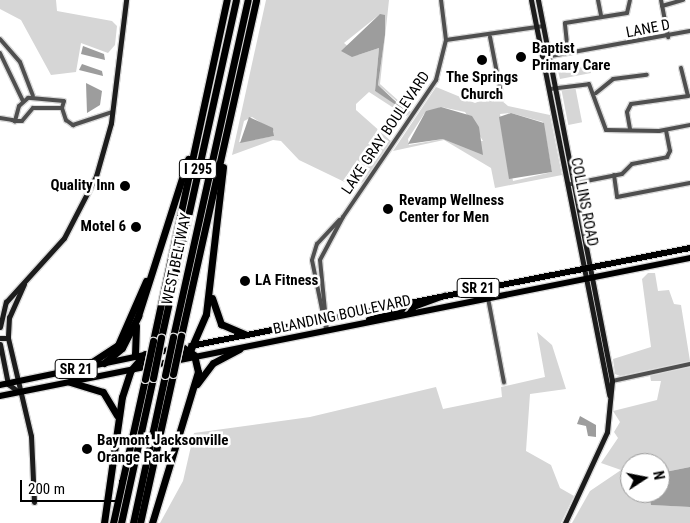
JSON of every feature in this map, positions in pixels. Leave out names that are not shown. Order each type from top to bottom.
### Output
[{"type":"highway","points":[[113,523],[149,379],[153,341],[227,0]]},
{"type":"highway","name":"WEST BELTWAY","points":[[121,523],[149,379],[161,338],[236,0]]},
{"type":"highway","name":"WEST BELTWAY","points":[[132,523],[169,375],[173,337],[248,0]]},
{"type":"highway","points":[[140,523],[169,375],[181,336],[256,0]]},
{"type":"highway","points":[[152,523],[193,391],[196,358],[192,348],[213,279],[229,127]]},
{"type":"highway","points":[[104,363],[122,348],[138,316],[148,279],[196,141]]},
{"type":"highway","points":[[83,368],[118,345],[148,279]]},
{"type":"highway","points":[[213,279],[217,319],[228,329],[245,334]]},
{"type":"highway","points":[[104,523],[117,418],[137,359],[138,316]]},
{"type":"highway","points":[[182,347],[192,348]]},
{"type":"highway","points":[[169,362],[192,348]]},
{"type":"highway","points":[[193,391],[213,363],[239,349]]},
{"type":"highway","points":[[137,359],[145,354]]},
{"type":"highway","points":[[137,359],[148,366]]},
{"type":"highway","points":[[70,382],[103,392],[117,418]]},
{"type":"main road","name":"BLANDING BOULEVARD","points":[[192,348],[245,334],[586,266],[690,248]]},
{"type":"main road","points":[[678,250],[680,259]]},
{"type":"main road","name":"BLANDING BOULEVARD","points":[[0,396],[690,258]]},
{"type":"main road","points":[[409,314],[414,307],[446,294]]},
{"type":"main road","points":[[363,323],[402,310],[408,302]]},
{"type":"main road","points":[[145,354],[182,347]]},
{"type":"main road","name":"SR 21","points":[[0,385],[104,363],[137,359]]},
{"type":"street","points":[[0,327],[6,302],[24,284],[77,217],[100,163],[112,112],[126,0]]},
{"type":"street","name":"LAKE GRAY BOULEVARD","points":[[324,319],[320,260],[343,217],[430,92],[446,40],[441,0]]},
{"type":"street","name":"COLLINS ROAD","points":[[532,0],[567,184],[612,381],[612,408],[602,446],[565,523]]},
{"type":"street","name":"COLLINS ROAD","points":[[538,0],[557,88],[574,183],[586,266]]},
{"type":"street","points":[[598,0],[601,16]]},
{"type":"street","points":[[568,53],[565,23],[626,13],[630,0]]},
{"type":"street","points":[[661,0],[668,37]]},
{"type":"street","points":[[662,6],[683,0]]},
{"type":"street","points":[[446,40],[490,37],[544,26]]},
{"type":"street","name":"LANE D","points":[[551,56],[668,37],[690,31]]},
{"type":"street","points":[[490,37],[502,99]]},
{"type":"street","points":[[0,39],[17,57],[33,96]]},
{"type":"street","points":[[0,53],[8,63],[23,101],[16,121]]},
{"type":"street","points":[[8,63],[17,57]]},
{"type":"street","points":[[630,129],[627,112],[631,104],[688,96],[681,68]]},
{"type":"street","points":[[596,93],[614,79],[647,75]]},
{"type":"street","points":[[550,89],[586,83],[596,93],[601,126],[608,131],[630,129],[666,130],[690,125]]},
{"type":"street","points":[[23,101],[33,96],[60,98],[66,120],[73,125],[112,112]]},
{"type":"street","points":[[0,118],[16,121],[24,119],[36,107],[62,108]]},
{"type":"street","points":[[567,184],[614,175],[632,164],[669,156],[666,130]]},
{"type":"street","points":[[614,175],[618,197],[690,183]]},
{"type":"street","name":"LAKE GRAY BOULEVARD","points":[[327,331],[313,254],[321,238],[343,217]]},
{"type":"street","name":"COLLINS ROAD","points":[[589,277],[612,408]]},
{"type":"street","points":[[24,284],[10,317],[8,338],[32,444],[34,502]]},
{"type":"street","points":[[488,297],[504,383]]},
{"type":"street","points":[[0,338],[8,338]]},
{"type":"street","points":[[0,344],[8,384],[20,392]]},
{"type":"street","points":[[612,381],[690,364]]},
{"type":"shaded area","points":[[0,0],[56,0],[57,11],[112,21],[117,26],[115,45],[108,53],[81,43],[76,72],[51,75],[21,20],[0,9]]},
{"type":"shaded area","points":[[266,0],[389,0],[380,84],[412,113],[406,116],[369,92],[356,104],[356,110],[391,141],[364,181],[355,187],[299,160],[281,141],[273,140],[232,155]],"holes":[[[379,15],[385,15],[385,35],[378,85],[408,111],[375,91],[379,48],[358,55],[344,43]],[[252,117],[274,131],[274,136],[239,142],[244,121]]]},
{"type":"shaded area","points":[[380,14],[385,15],[385,35],[378,85],[408,113],[375,91],[379,48],[352,57],[341,51]]},
{"type":"shaded area","points":[[83,46],[104,54],[105,60],[81,54]]},
{"type":"shaded area","points":[[82,64],[102,71],[103,76],[79,70]]},
{"type":"shaded area","points":[[589,66],[591,73],[560,79],[558,71]]},
{"type":"shaded area","points":[[86,83],[102,91],[100,105],[87,113]]},
{"type":"shaded area","points":[[575,86],[582,122],[568,125],[561,89]]},
{"type":"shaded area","points":[[436,87],[475,103],[495,95],[508,106],[550,115],[562,175],[495,188],[491,168],[444,140],[393,151]],"holes":[[[441,107],[465,112],[483,141],[443,139],[409,145],[408,139],[424,114]],[[511,113],[543,122],[552,172],[513,181],[500,114]]]},
{"type":"shaded area","points":[[441,107],[472,116],[479,127],[483,155],[443,139],[408,144],[426,111]]},
{"type":"shaded area","points":[[511,113],[544,123],[552,172],[509,179],[499,117]]},
{"type":"shaded area","points":[[249,117],[273,128],[274,136],[240,143]]},
{"type":"shaded area","points":[[648,273],[655,273],[658,291],[669,290],[674,304],[681,305],[690,361],[620,376],[615,374],[613,359],[651,347],[642,279]]},
{"type":"shaded area","points":[[537,332],[552,345],[566,389],[530,394],[526,451],[551,465],[560,488],[574,496],[561,523],[160,523],[183,481],[194,433],[310,417],[436,387],[443,409],[502,397],[501,387],[545,377]]},
{"type":"shaded area","points":[[690,367],[690,467],[670,471],[670,453],[620,453],[620,470],[601,463],[618,438],[614,432],[620,422],[613,411],[657,400],[661,381],[651,381],[650,375]]},
{"type":"shaded area","points":[[580,416],[596,425],[596,437],[588,436],[586,426],[577,424]]},
{"type":"shaded area","points":[[690,467],[690,507],[651,505],[651,503],[670,503],[670,471]]},
{"type":"shaded area","points":[[620,471],[620,503],[652,503],[652,505],[690,507],[690,523],[572,523],[590,491]]},
{"type":"place","name":"Baptist Primary Care","points":[[521,57]]},
{"type":"place","name":"The Springs Church","points":[[482,60]]},
{"type":"place","name":"Quality Inn","points":[[125,186]]},
{"type":"place","name":"Revamp Wellness Center for Men","points":[[388,209]]},
{"type":"place","name":"Motel 6","points":[[136,227]]},
{"type":"place","name":"LA Fitness","points":[[245,281]]},
{"type":"place","name":"Baymont Jacksonville Orange Park","points":[[87,449]]}]
